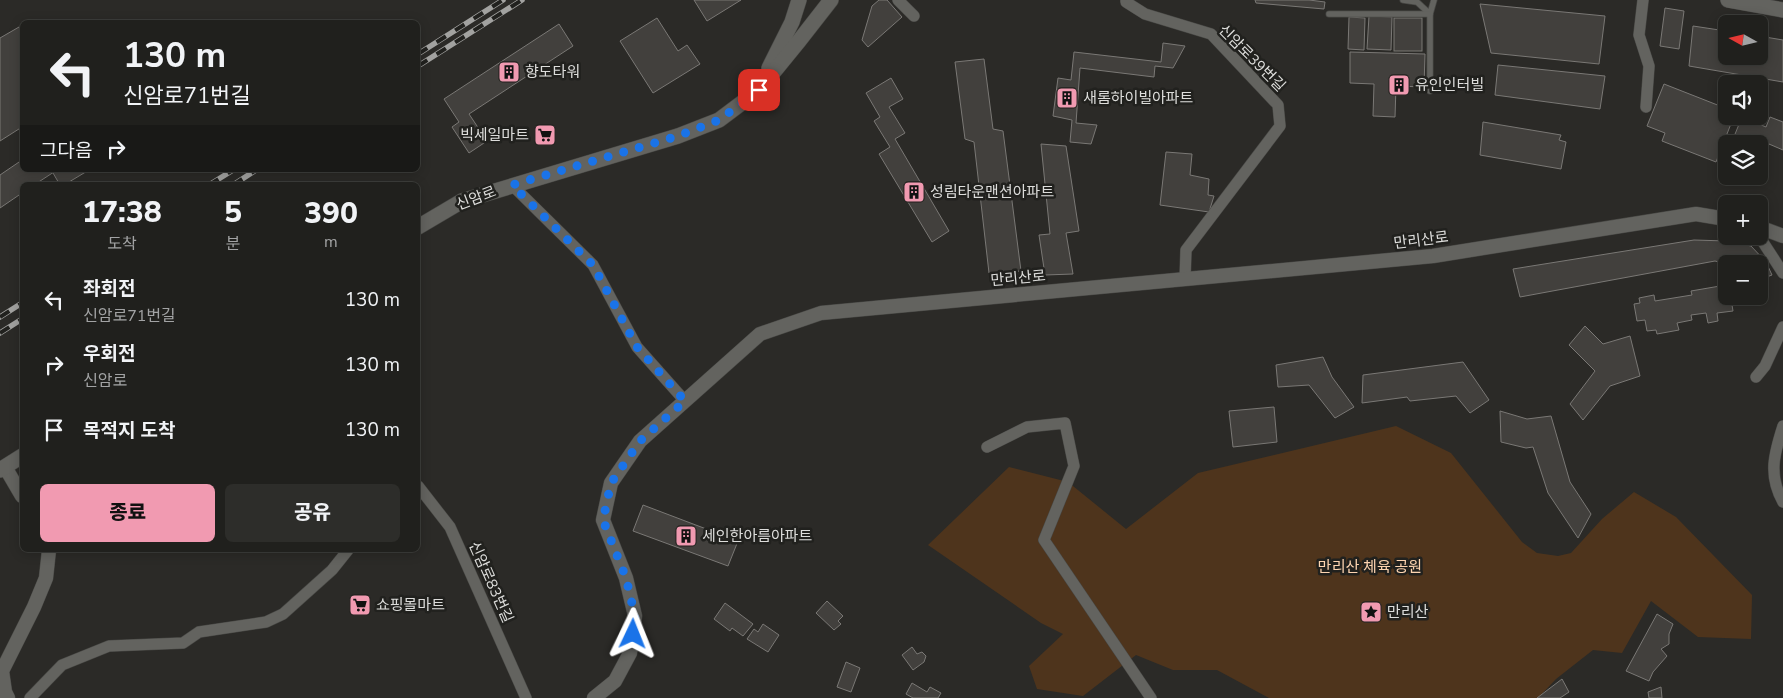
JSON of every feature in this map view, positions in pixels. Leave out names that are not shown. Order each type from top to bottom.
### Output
[{"type":"main road","points":[[759,90],[792,22],[799,0]]},
{"type":"main road","points":[[759,90],[800,41],[830,0]]},
{"type":"main road","points":[[1728,0],[1783,10]]},
{"type":"main road","name":"신암로","points":[[420,226],[462,201],[686,133],[719,120],[759,90]]},
{"type":"main road","points":[[3,468],[20,457]]},
{"type":"street","points":[[898,0],[914,16]]},
{"type":"street","name":"신암로39번길","points":[[1126,0],[1126,2],[1145,14],[1211,34],[1278,105],[1280,126],[1186,250],[1185,279]]},
{"type":"street","points":[[1643,0],[1639,34],[1649,66],[1646,108]]},
{"type":"street","points":[[512,185],[593,265],[637,347],[685,401]]},
{"type":"street","name":"만리산로","points":[[594,698],[615,681],[630,653],[635,616],[626,578],[603,520],[611,483],[640,441],[760,334],[821,313],[1433,256],[1696,214],[1718,218]]},
{"type":"street","points":[[1768,230],[1783,236]]},
{"type":"street","points":[[1765,245],[1783,273]]},
{"type":"street","points":[[1756,376],[1764,366],[1783,327]]},
{"type":"street","points":[[986,447],[1027,427],[1065,423],[1074,466],[1044,540],[1151,698]]},
{"type":"street","points":[[1783,426],[1773,463],[1773,475],[1783,502]]},
{"type":"street","points":[[3,468],[20,493]]},
{"type":"street","name":"신암로83번길","points":[[420,489],[450,527],[526,698]]},
{"type":"street","points":[[8,698],[4,692],[2,671],[34,608],[46,578],[50,552]]},
{"type":"street","points":[[30,698],[62,665],[109,646],[183,643],[199,632],[266,622],[283,614],[332,570],[346,552]]},
{"type":"lane","points":[[1403,0],[1417,2],[1430,14]]},
{"type":"lane","points":[[1430,91],[1430,14],[1434,0]]},
{"type":"lane","points":[[1329,14],[1430,14]]},
{"type":"green space","name":"만리산 체육 공원","points":[[1396,426],[1451,453],[1522,542],[1537,553],[1558,556],[1571,553],[1602,519],[1634,492],[1676,517],[1752,595],[1751,639],[1698,637],[1651,601],[1622,653],[1593,650],[1556,679],[1538,698],[1269,698],[1217,670],[1173,670],[1136,655],[1083,696],[1037,689],[1029,666],[1063,634],[1041,623],[928,545],[1009,467],[1068,482],[1126,529],[1198,473]]},
{"type":"building","points":[[694,0],[741,0],[707,21]]},
{"type":"building","points":[[879,0],[887,0],[902,17],[868,47],[862,40],[872,6]]},
{"type":"building","points":[[1255,0],[1309,0],[1325,2],[1324,9],[1256,3]]},
{"type":"building","points":[[1480,4],[1605,16],[1599,64],[1491,53]]},
{"type":"building","points":[[1665,8],[1684,11],[1679,49],[1660,46]]},
{"type":"building","points":[[1369,16],[1392,17],[1391,50],[1367,49]]},
{"type":"building","points":[[1349,17],[1365,18],[1364,50],[1348,49]]},
{"type":"building","points":[[657,18],[678,51],[687,45],[700,64],[653,93],[620,41]]},
{"type":"building","points":[[1394,18],[1422,18],[1422,51],[1394,51]]},
{"type":"building","name":"향도타워","points":[[559,24],[573,46],[469,114],[487,141],[469,153],[452,127],[459,122],[444,99]]},
{"type":"building","points":[[1693,26],[1718,30],[1718,65],[1768,65],[1768,38],[1783,40],[1783,82],[1768,79],[1768,75],[1742,75],[1689,66]]},
{"type":"building","points":[[19,27],[20,128],[0,141],[0,38]]},
{"type":"building","name":"새롬하이빌아파트","points":[[1163,43],[1185,46],[1173,68],[1155,66],[1154,77],[1080,68],[1076,123],[1097,125],[1091,144],[1070,142],[1072,120],[1053,116],[1058,78],[1071,80],[1074,52],[1161,62]]},
{"type":"building","name":"유인인터빌","points":[[1350,52],[1425,54],[1424,87],[1396,86],[1395,117],[1373,116],[1374,84],[1350,83]]},
{"type":"building","points":[[984,59],[993,129],[1003,131],[1021,271],[989,273],[974,142],[965,139],[955,62]]},
{"type":"building","points":[[1498,65],[1605,76],[1600,109],[1495,95]]},
{"type":"building","name":"성림타운맨션아파트","points":[[891,78],[903,99],[889,107],[905,133],[895,139],[949,231],[932,242],[879,154],[890,147],[874,121],[880,117],[866,93]]},
{"type":"building","points":[[1664,84],[1718,105],[1718,125],[1730,125],[1727,135],[1718,135],[1718,157],[1716,162],[1662,141],[1665,133],[1647,126]]},
{"type":"building","points":[[1770,117],[1783,122],[1783,150],[1769,144],[1768,146],[1768,135],[1735,135],[1739,125],[1761,125],[1766,127]]},
{"type":"building","points":[[1483,122],[1561,135],[1559,140],[1566,142],[1561,169],[1480,155]]},
{"type":"building","points":[[1041,144],[1066,146],[1079,231],[1066,233],[1073,274],[1045,275],[1039,235],[1050,234]]},
{"type":"building","points":[[1166,152],[1192,154],[1190,175],[1209,179],[1208,195],[1214,196],[1209,212],[1160,205]]},
{"type":"building","points":[[20,161],[20,172],[54,172],[39,182],[20,182],[20,194],[0,208],[0,175]]},
{"type":"building","points":[[86,172],[69,182],[58,182],[53,173]]},
{"type":"building","points":[[1694,240],[1718,241],[1718,245],[1751,246],[1759,255],[1718,255],[1718,262],[1520,297],[1513,269]]},
{"type":"building","points":[[1768,266],[1772,275],[1768,277]]},
{"type":"building","points":[[1718,286],[1718,305],[1732,305],[1733,311],[1717,313],[1718,321],[1708,323],[1706,313],[1691,315],[1692,320],[1677,323],[1679,330],[1657,334],[1656,330],[1647,331],[1645,320],[1637,321],[1634,304],[1640,303],[1639,298],[1654,295],[1655,301],[1692,295],[1691,291]]},
{"type":"building","points":[[1585,326],[1603,344],[1630,336],[1640,376],[1610,386],[1583,420],[1570,404],[1595,371],[1569,345]]},
{"type":"building","points":[[1323,357],[1332,377],[1354,407],[1335,418],[1309,385],[1278,387],[1276,365]]},
{"type":"building","points":[[1463,362],[1489,400],[1470,413],[1456,396],[1410,401],[1407,397],[1362,403],[1363,375]]},
{"type":"building","points":[[1274,407],[1277,442],[1233,447],[1229,411]]},
{"type":"building","points":[[1500,411],[1527,419],[1551,416],[1570,482],[1591,514],[1578,538],[1548,493],[1533,447],[1526,448],[1501,442]]},
{"type":"building","name":"세인한아름아파트","points":[[643,505],[738,541],[728,566],[633,531]]},
{"type":"building","points":[[827,601],[843,616],[838,621],[841,624],[834,630],[816,613]]},
{"type":"building","points":[[725,603],[753,624],[743,636],[732,628],[730,631],[714,619]]},
{"type":"building","points":[[1657,614],[1673,624],[1669,634],[1669,644],[1661,649],[1667,656],[1653,672],[1649,681],[1626,671]]},
{"type":"building","points":[[763,624],[779,635],[768,652],[747,639],[754,629],[758,632]]},
{"type":"building","points":[[912,647],[917,654],[922,652],[926,656],[924,662],[913,670],[902,655]]},
{"type":"building","points":[[846,662],[860,668],[851,692],[837,687]]},
{"type":"building","points":[[1562,679],[1569,692],[1560,698],[1537,698]]},
{"type":"building","points":[[912,683],[927,692],[930,687],[941,693],[938,698],[913,698],[906,694]]},
{"type":"building","points":[[1661,687],[1662,698],[1649,698],[1648,692]]},
{"type":"railway","points":[[420,53],[503,0]]},
{"type":"railway","points":[[420,65],[522,0]]},
{"type":"railway","points":[[214,182],[230,172]]},
{"type":"railway","points":[[238,182],[253,172]]},
{"type":"railway","points":[[0,317],[20,304]]},
{"type":"railway","points":[[0,333],[20,320]]},
{"type":"place","name":"향도타워","points":[[509,72]]},
{"type":"place","name":"유인인터빌","points":[[1399,85]]},
{"type":"place","name":"새롬하이빌아파트","points":[[1067,98]]},
{"type":"place","name":"빅세일마트","points":[[545,135]]},
{"type":"place","name":"성림타운맨션아파트","points":[[914,192]]},
{"type":"place","name":"세인한아름아파트","points":[[686,536]]},
{"type":"place","name":"쇼핑몰마트","points":[[360,605]]},
{"type":"place","name":"만리산","points":[[1371,612]]},
{"type":"route","points":[[633,634],[635,616],[626,578],[603,520],[611,483],[640,441],[685,401],[637,347],[593,265],[512,185],[678,136],[719,120],[759,90]]}]
